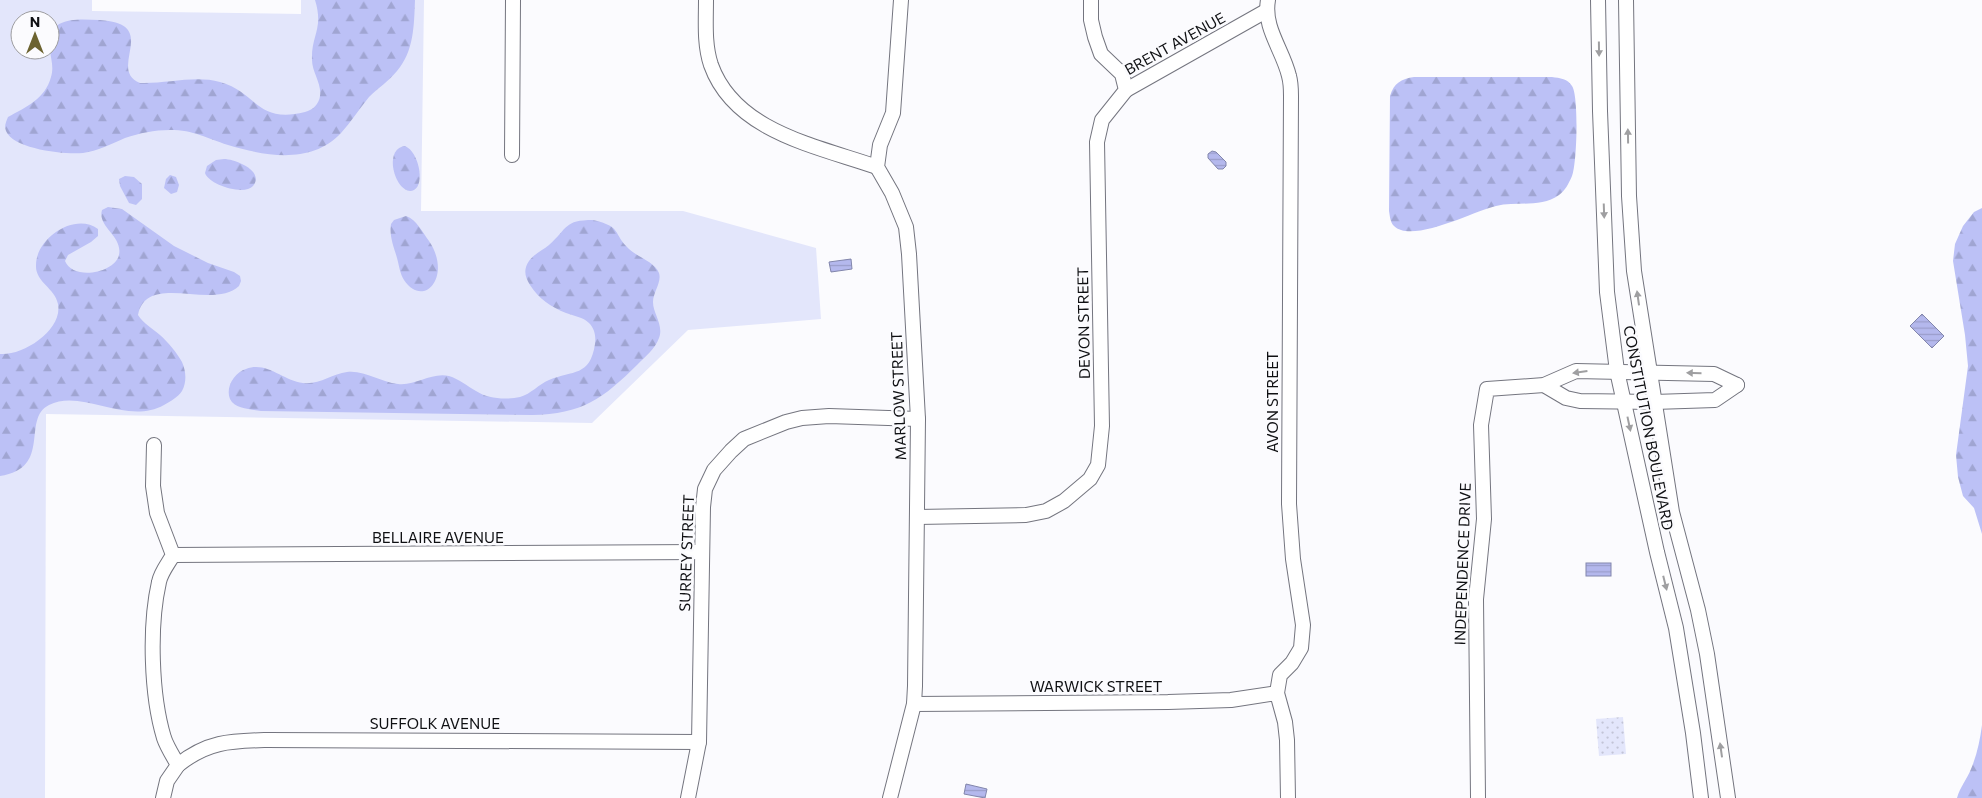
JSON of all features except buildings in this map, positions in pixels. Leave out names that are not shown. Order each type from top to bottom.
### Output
[{"type":"street","points":[[512,154],[513,0]]},
{"type":"street","points":[[706,0],[706,37],[710,64],[722,87],[737,105],[754,119],[781,134],[877,167],[880,145],[893,113],[900,0]]},
{"type":"street","points":[[1091,0],[1095,37],[1101,54],[1122,74],[1126,90]]},
{"type":"street","name":"CONSTITUTION BOULEVARD","points":[[1598,0],[1600,121],[1607,292],[1624,402],[1676,628],[1693,733],[1701,798]]},
{"type":"street","name":"CONSTITUTION BOULEVARD","points":[[1626,0],[1629,196],[1634,271],[1672,512],[1698,610],[1707,654],[1728,798]]},
{"type":"street","name":"BRENT AVENUE","points":[[1126,90],[1267,6]]},
{"type":"street","name":"AVON STREET","points":[[1267,6],[1271,33],[1289,76],[1291,96],[1289,504],[1293,559],[1303,625],[1301,648],[1292,663],[1280,675],[1277,693]]},
{"type":"street","name":"DEVON STREET","points":[[917,517],[1026,516],[1046,510],[1077,492],[1090,479],[1098,465],[1102,426],[1097,142],[1102,120],[1126,90]]},
{"type":"street","name":"MARLOW STREET","points":[[877,167],[892,193],[906,227],[918,419],[914,704],[890,798]]},
{"type":"street","name":"INDEPENDENCE DRIVE","points":[[1478,798],[1476,599],[1484,519],[1480,425],[1487,390],[1544,385],[1576,371],[1714,374],[1737,385],[1715,400],[1654,402]]},
{"type":"street","points":[[1544,385],[1566,398],[1580,401],[1654,402]]},
{"type":"street","name":"SURREY STREET","points":[[688,798],[699,742],[703,507],[705,489],[714,470],[744,439],[786,422],[802,418],[829,416],[918,419]]},
{"type":"street","points":[[154,445],[153,486],[157,513],[173,555],[159,581],[154,616],[154,663],[159,718],[164,740],[178,765],[167,781],[162,798]]},
{"type":"street","name":"BELLAIRE AVENUE","points":[[173,555],[702,552]]},
{"type":"street","points":[[1277,693],[1285,722],[1287,740],[1288,798]]},
{"type":"street","name":"WARWICK STREET","points":[[914,704],[1168,702],[1231,700],[1277,693]]},
{"type":"street","name":"SUFFOLK AVENUE","points":[[178,765],[193,753],[210,746],[234,741],[699,742]]},
{"type":"shaded area","points":[[0,0],[92,0],[92,11],[301,14],[301,0],[424,0],[421,211],[683,211],[816,248],[821,319],[688,330],[592,423],[46,414],[45,798],[0,798]]},
{"type":"shaded area","points":[[1212,151],[1216,152],[1226,162],[1226,166],[1223,169],[1218,169],[1208,158],[1208,154]]},
{"type":"shaded area","points":[[851,259],[852,269],[831,272],[829,262]]},
{"type":"shaded area","points":[[1922,314],[1944,336],[1932,348],[1910,326]]},
{"type":"shaded area","points":[[1586,563],[1611,563],[1611,576],[1586,576]]},
{"type":"shaded area","points":[[1623,717],[1626,754],[1599,756],[1596,719]]},
{"type":"shaded area","points":[[966,784],[987,789],[985,798],[964,794]]},
{"type":"green space","points":[[315,0],[415,0],[412,38],[403,63],[391,78],[369,97],[341,133],[329,143],[316,150],[302,154],[287,155],[257,152],[228,145],[193,133],[170,130],[136,135],[88,152],[64,153],[40,150],[18,142],[6,131],[5,126],[8,117],[34,102],[48,85],[52,70],[51,60],[60,60],[60,24],[81,19],[118,23],[128,30],[131,38],[128,68],[131,76],[140,83],[210,80],[232,87],[266,110],[276,114],[289,115],[308,111],[317,104],[320,96],[320,87],[312,60],[313,44],[318,25]]},
{"type":"green space","points":[[1414,77],[1552,77],[1566,80],[1572,86],[1576,103],[1576,145],[1574,169],[1565,189],[1559,195],[1545,202],[1496,206],[1428,229],[1403,231],[1394,226],[1389,211],[1390,96],[1399,82]]},
{"type":"green space","points":[[405,146],[414,155],[420,175],[417,187],[414,190],[408,191],[397,180],[393,163],[394,155],[398,149]]},
{"type":"green space","points":[[216,160],[235,161],[252,171],[256,181],[253,186],[242,190],[227,188],[213,182],[205,173],[207,166]]},
{"type":"green space","points":[[170,175],[176,177],[179,185],[177,192],[171,194],[164,188],[166,179]]},
{"type":"green space","points":[[125,176],[134,177],[142,184],[142,199],[136,205],[129,203],[120,186],[119,179]]},
{"type":"green space","points":[[108,207],[122,209],[174,246],[208,263],[234,272],[240,276],[239,286],[227,293],[213,295],[167,293],[154,295],[144,302],[138,315],[169,344],[182,362],[185,384],[182,391],[176,397],[164,405],[150,410],[135,411],[120,410],[76,401],[62,401],[49,405],[41,412],[37,421],[34,443],[26,463],[16,471],[0,476],[0,354],[19,351],[40,340],[48,332],[58,314],[56,298],[42,281],[37,271],[38,255],[42,246],[58,230],[79,224],[89,225],[98,229],[98,236],[68,255],[65,261],[69,267],[85,273],[102,270],[110,266],[119,255],[119,248],[101,216],[102,210]]},
{"type":"green space","points":[[1982,208],[1982,534],[1974,508],[1963,496],[1958,477],[1956,455],[1968,366],[1953,261],[1955,244],[1963,226],[1974,212]]},
{"type":"green space","points":[[406,216],[419,227],[436,254],[437,277],[433,285],[427,290],[419,291],[412,288],[404,280],[400,269],[391,237],[391,224],[394,220]]},
{"type":"green space","points":[[593,220],[613,228],[629,249],[657,269],[660,276],[653,302],[660,333],[655,346],[647,356],[614,387],[591,402],[565,412],[532,415],[261,411],[239,407],[230,399],[230,385],[238,373],[254,367],[268,369],[303,383],[320,381],[347,372],[366,374],[398,384],[411,383],[442,375],[460,381],[481,394],[503,399],[524,396],[549,380],[579,371],[585,367],[593,355],[595,333],[593,328],[584,319],[561,311],[541,298],[528,282],[525,270],[531,259],[549,245],[571,223]]},
{"type":"green space","points":[[1982,725],[1982,798],[1957,798],[1975,758]]}]
